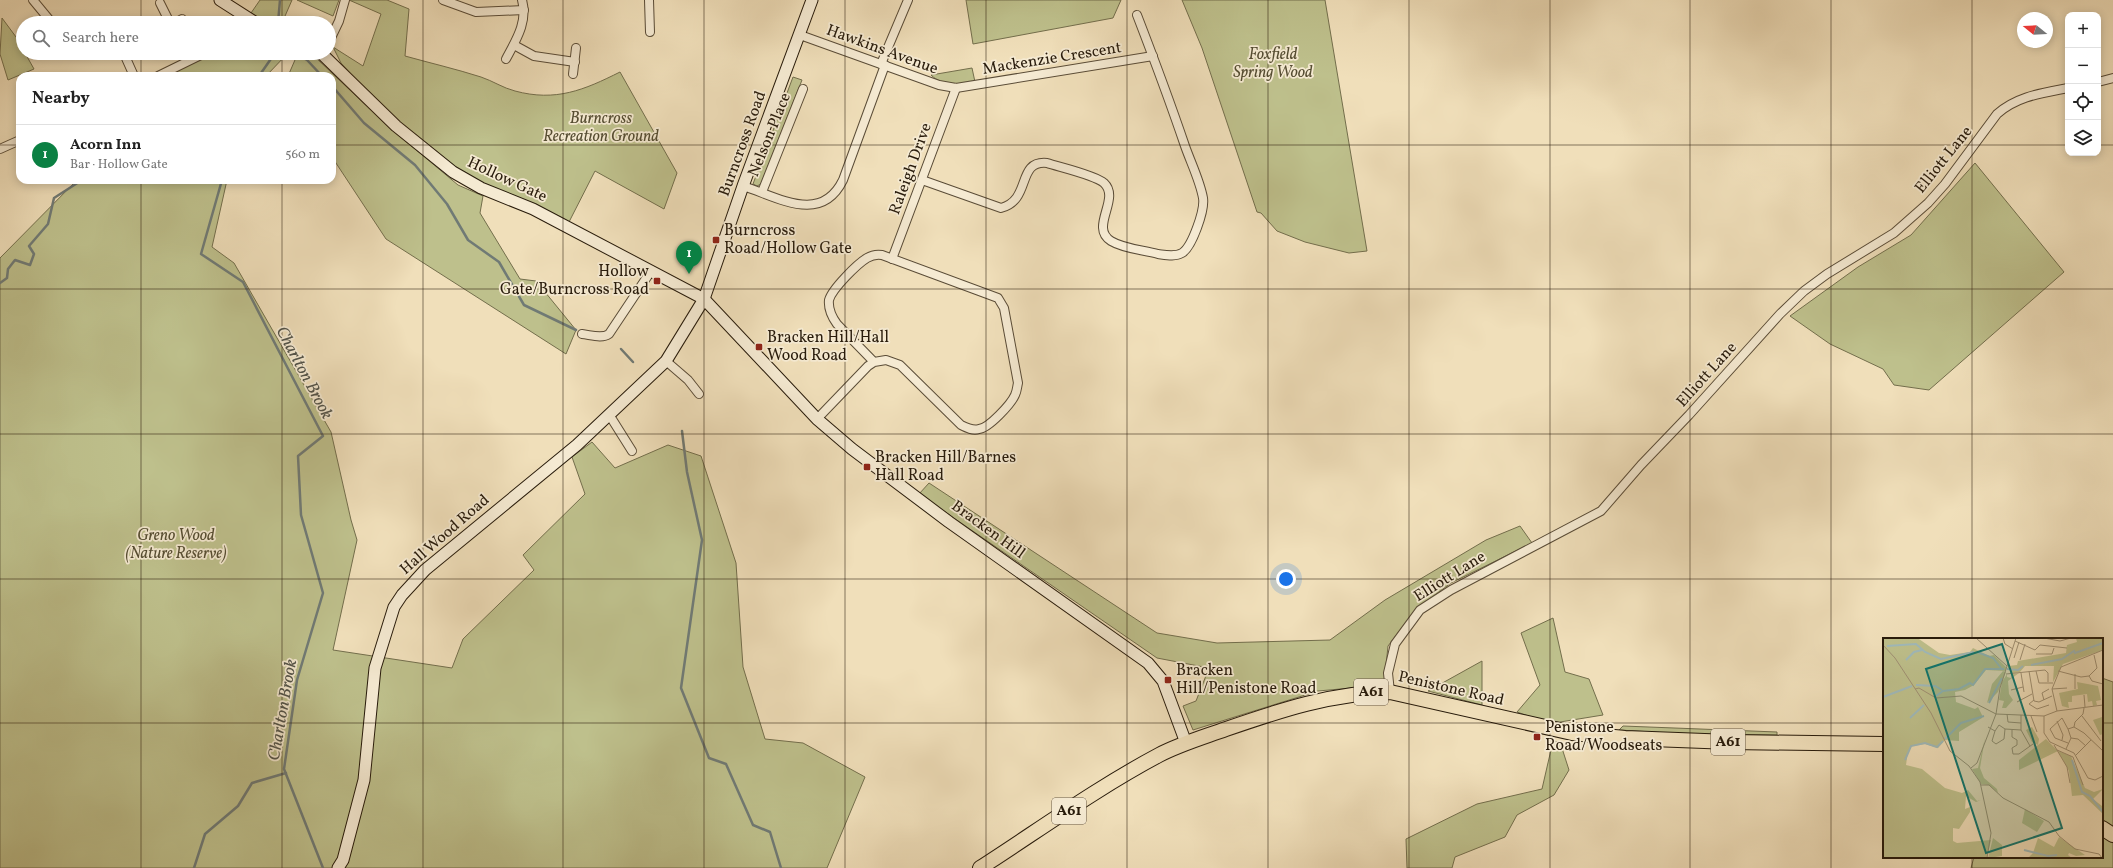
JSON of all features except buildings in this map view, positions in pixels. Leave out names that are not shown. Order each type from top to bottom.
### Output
[{"type":"highway","name":"Penistone Road","points":[[980,868],[1123,775],[1158,755],[1186,743],[1273,713],[1335,696],[1360,692],[1390,692],[1572,733],[1625,738],[1731,742],[1883,744]]},
{"type":"highway","points":[[2103,829],[2113,835]]},
{"type":"street","points":[[33,0],[46,16]]},
{"type":"street","points":[[220,0],[238,16]]},
{"type":"street","points":[[336,26],[345,0]]},
{"type":"street","points":[[443,0],[460,3],[476,12],[524,10]]},
{"type":"street","points":[[506,59],[522,27],[524,10],[522,0]]},
{"type":"street","points":[[649,0],[650,32]]},
{"type":"street","name":"Burncross Road","points":[[704,299],[743,186],[812,0]]},
{"type":"street","points":[[743,186],[793,204],[803,206],[822,202],[839,190],[883,64],[908,0]]},
{"type":"street","points":[[160,4],[166,16]]},
{"type":"street","points":[[922,180],[1001,208],[1013,204],[1017,200],[1030,168],[1040,162],[1046,163],[1093,177],[1104,183],[1109,193],[1103,226],[1104,232],[1112,242],[1163,255],[1176,255],[1182,253],[1190,243],[1202,214],[1203,197],[1137,15]]},
{"type":"street","name":"Hawkins Avenue","points":[[800,35],[939,85],[956,88]]},
{"type":"street","points":[[514,45],[534,56],[575,62]]},
{"type":"street","points":[[573,74],[576,48]]},
{"type":"street","name":"Mackenzie Crescent","points":[[956,88],[1153,56]]},
{"type":"street","points":[[127,60],[132,72]]},
{"type":"street","points":[[166,72],[191,60]]},
{"type":"street","name":"Hollow Gate","points":[[329,60],[396,126],[453,172],[481,188],[533,209],[704,299]]},
{"type":"street","points":[[2101,81],[2113,78]]},
{"type":"street","name":"Raleigh Drive","points":[[892,259],[956,88]]},
{"type":"street","name":"Nelson Place","points":[[762,192],[804,89]]},
{"type":"street","name":"Elliott Lane","points":[[1390,692],[1388,673],[1395,644],[1420,610],[1451,590],[1601,511],[1641,465],[1689,415],[1785,309],[1804,291],[1827,274],[1894,233],[1928,203],[1946,184],[1997,114],[2006,107],[2023,98],[2065,89]]},
{"type":"street","points":[[0,149],[16,142]]},
{"type":"street","points":[[817,419],[860,374],[874,362],[886,360],[900,365],[962,425],[974,430],[987,426],[1010,402],[1017,389],[1018,382],[1004,308],[998,298],[875,254],[865,258],[833,292],[830,299],[830,312],[837,324],[874,362]]},
{"type":"street","points":[[582,334],[599,337],[610,334],[651,270]]},
{"type":"street","name":"Hall Wood Road","points":[[338,868],[343,860],[364,780],[375,668],[394,607],[402,595],[425,570],[557,462],[610,416],[666,361],[704,299]]},
{"type":"street","name":"Bracken Hill","points":[[704,299],[817,419],[857,452],[949,522],[1148,663],[1163,681],[1186,743]]},
{"type":"street","points":[[666,361],[688,380],[699,394]]},
{"type":"street","points":[[610,416],[632,451]]},
{"type":"green space","points":[[260,0],[292,0],[285,16],[256,16],[251,13]]},
{"type":"green space","points":[[297,0],[339,0],[333,16]]},
{"type":"green space","name":"Burncross Recreation Ground","points":[[349,0],[387,0],[409,9],[405,56],[481,77],[515,91],[530,94],[557,95],[582,89],[620,72],[677,173],[664,209],[595,171],[569,222],[466,178],[396,123],[341,63],[336,53],[336,49],[363,66],[381,14]]},
{"type":"green space","points":[[966,0],[1121,0],[1113,18],[973,44]]},
{"type":"green space","name":"Foxfield Spring Wood","points":[[1182,0],[1325,0],[1367,251],[1349,253],[1305,242],[1277,231],[1261,213],[1257,212],[1202,48]]},
{"type":"green space","points":[[2,18],[16,37],[16,60],[29,60],[34,69],[27,72],[16,72],[16,77],[8,80],[0,54]]},
{"type":"green space","points":[[199,60],[281,60],[270,72],[174,72]]},
{"type":"green space","points":[[295,60],[318,60],[331,72],[290,72]]},
{"type":"green space","points":[[972,68],[975,82],[952,84],[936,79],[931,75]]},
{"type":"green space","points":[[336,77],[390,128],[458,185],[483,196],[480,213],[520,279],[536,281],[576,330],[566,354],[386,239],[336,163]]},
{"type":"green space","points":[[793,77],[802,80],[761,184],[757,186],[753,184]]},
{"type":"green space","points":[[1975,163],[2064,272],[1929,390],[1894,385],[1883,369],[1830,344],[1790,316],[1858,267],[1911,235]]},
{"type":"green space","name":"Greno Wood (Nature Reserve)","points":[[73,184],[226,184],[212,247],[234,263],[331,432],[357,540],[333,650],[452,668],[463,639],[534,570],[523,555],[585,494],[572,457],[592,442],[615,468],[668,445],[701,456],[736,563],[743,667],[765,739],[803,743],[865,777],[827,868],[0,868],[0,258]]},
{"type":"green space","points":[[929,483],[1157,633],[1217,643],[1330,640],[1385,600],[1486,540],[1520,526],[1532,543],[1451,583],[1416,609],[1388,646],[1384,685],[1318,691],[1193,730],[1183,706],[1196,701],[1209,668],[1157,658],[919,494]]},
{"type":"green space","points":[[1553,618],[1565,672],[1589,679],[1603,715],[1560,722],[1537,719],[1517,712],[1540,685],[1521,633]]},
{"type":"green space","points":[[1482,661],[1482,705],[1428,691]]},
{"type":"green space","points":[[2103,678],[2113,682],[2113,828],[2103,822]]},
{"type":"green space","points":[[1623,726],[1777,732],[1777,735],[1686,734],[1619,730]]},
{"type":"green space","points":[[1553,741],[1560,742],[1569,770],[1554,795],[1517,815],[1505,837],[1455,857],[1452,868],[1407,868],[1406,839],[1477,804],[1542,789]]},
{"type":"green space","points":[[2103,837],[2113,843],[2113,868],[1971,868],[1974,858],[2103,858]]},
{"type":"waterway","name":"Charlton Brook","points":[[279,16],[280,0]]},
{"type":"waterway","name":"Charlton Brook","points":[[262,72],[270,60]]},
{"type":"waterway","points":[[307,60],[318,72]]},
{"type":"waterway","points":[[336,91],[364,123],[415,165],[447,204],[468,240],[499,262],[524,305],[576,330]]},
{"type":"waterway","points":[[0,283],[7,278],[8,269],[15,260],[30,265],[34,254],[29,246],[48,224],[54,198],[76,184]]},
{"type":"waterway","name":"Charlton Brook","points":[[221,184],[201,254],[243,282],[323,436],[298,456],[301,515],[323,593],[297,680],[284,769],[323,868]]},
{"type":"waterway","points":[[621,349],[633,362]]},
{"type":"waterway","points":[[682,431],[687,472],[702,540],[681,688],[709,758],[726,764],[753,825],[770,832],[781,868]]},
{"type":"waterway","points":[[194,868],[205,834],[238,806],[252,783],[286,773]]},
{"type":"place","name":"Burncross Road/Hollow Gate","points":[[716,240]]},
{"type":"place","name":"Acorn Inn","points":[[689,274]]},
{"type":"place","name":"Hollow Gate/Burncross Road","points":[[657,281]]},
{"type":"place","name":"Bracken Hill/Hall Wood Road","points":[[759,347]]},
{"type":"place","name":"Bracken Hill/Barnes Hall Road","points":[[867,467]]},
{"type":"place","name":"Bracken Hill/Penistone Road","points":[[1168,680]]},
{"type":"place","name":"Penistone Road/Woodseats","points":[[1537,737]]}]
